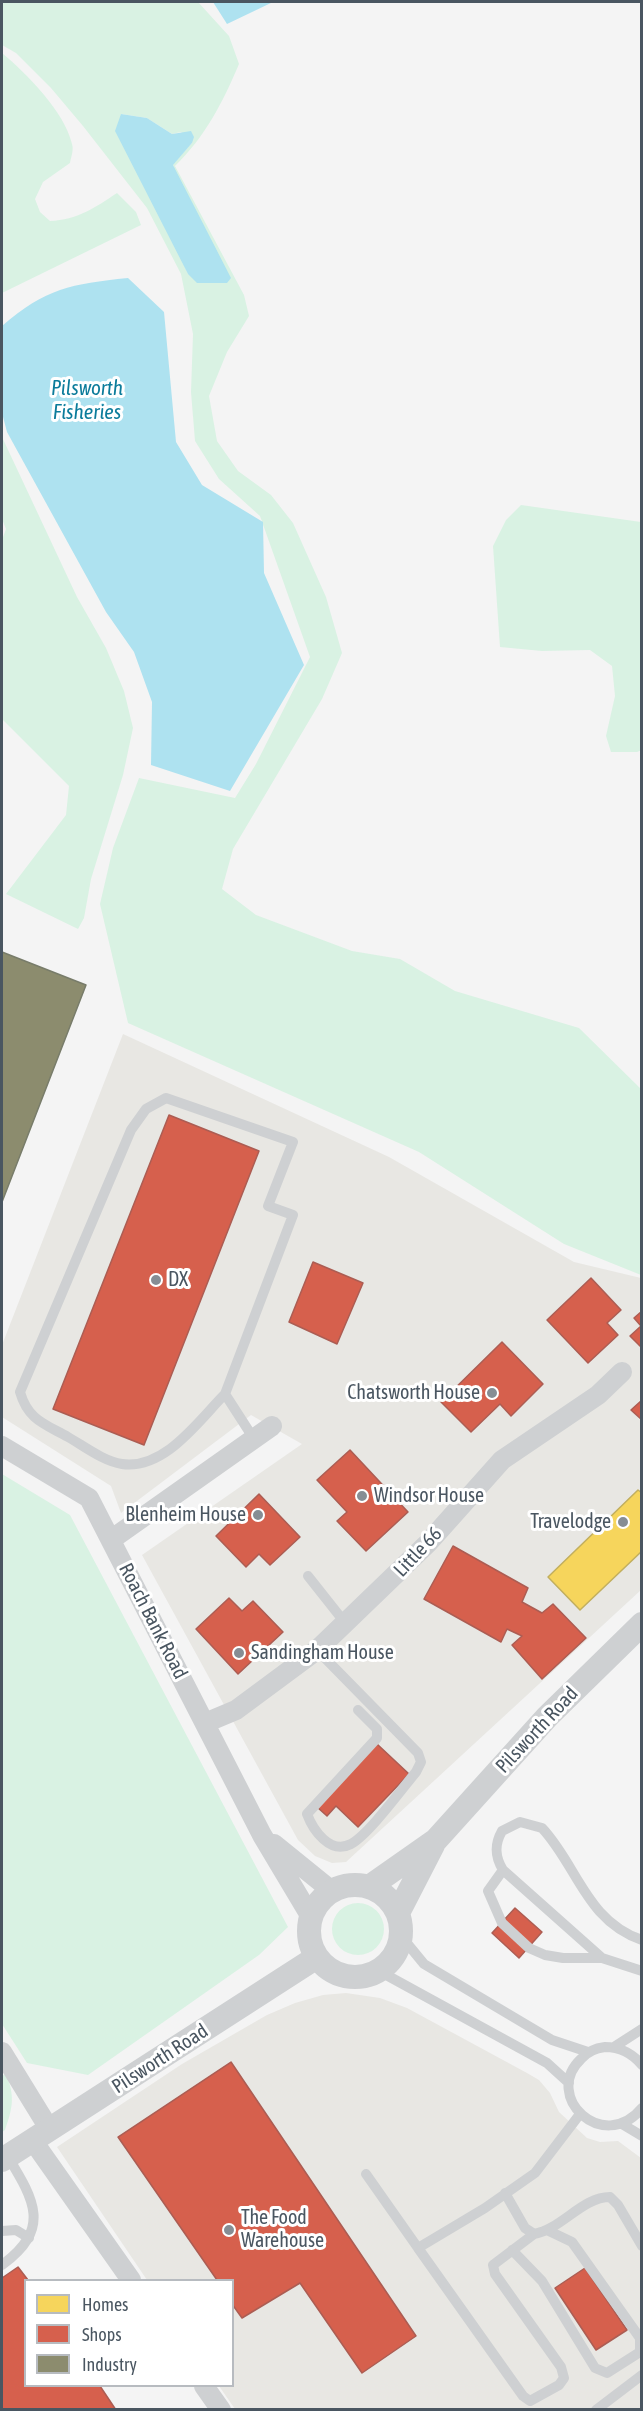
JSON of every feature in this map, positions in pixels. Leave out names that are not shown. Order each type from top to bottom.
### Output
[{"type":"street","name":"Little 66","points":[[205,1723],[236,1710],[317,1650],[428,1543],[502,1460],[598,1395],[622,1372]]},
{"type":"street","points":[[112,1539],[272,1426]]},
{"type":"street","name":"Roach Bank Road","points":[[2,1446],[89,1498],[262,1835],[311,1917]]},
{"type":"street","name":"Pilsworth Road","points":[[369,1887],[436,1840],[548,1717],[642,1624]]},
{"type":"street","name":"Roach Bank Road","points":[[262,1835],[332,1891]]},
{"type":"street","name":"Pilsworth Road","points":[[400,1925],[436,1840]]},
{"type":"street","points":[[344,1886],[369,1887],[391,1902],[400,1925],[398,1950],[390,1962],[379,1971],[352,1977],[326,1967],[317,1957],[309,1931],[311,1917],[316,1907],[332,1891],[344,1886]]},
{"type":"street","name":"Pilsworth Road","points":[[4,2158],[317,1957]]},
{"type":"street","points":[[2,2052],[42,2135],[130,2279]]},
{"type":"street","points":[[205,2387],[221,2409]]},
{"type":"lane","points":[[166,1098],[293,1142],[268,1206],[293,1215],[225,1394],[172,1448],[144,1462],[123,1464],[108,1459],[32,1417],[20,1392],[131,1130],[146,1109],[166,1098]]},
{"type":"lane","points":[[225,1394],[254,1439]]},
{"type":"lane","points":[[308,1576],[346,1624]]},
{"type":"lane","points":[[317,1650],[418,1753],[421,1762],[416,1772],[364,1832],[350,1845],[334,1846],[322,1839],[307,1814],[377,1738],[377,1729],[358,1710]]},
{"type":"lane","points":[[602,1958],[503,1870],[496,1859],[496,1849],[502,1831],[520,1822],[542,1828],[597,1910],[622,1931],[642,1940]]},
{"type":"lane","points":[[503,1870],[488,1891],[502,1923],[528,1948],[563,1958],[602,1958],[642,1971]]},
{"type":"lane","points":[[400,1925],[424,1964],[552,2040],[588,2052],[614,2047],[642,2030]]},
{"type":"lane","points":[[379,1971],[548,2063],[569,2083]]},
{"type":"lane","points":[[614,2047],[626,2050],[642,2065]]},
{"type":"lane","points":[[588,2052],[572,2071],[569,2083],[573,2105],[580,2114],[600,2125],[622,2124],[633,2118],[642,2108]]},
{"type":"lane","points":[[418,2248],[535,2173],[580,2114]]},
{"type":"lane","points":[[622,2124],[642,2136]]},
{"type":"lane","points":[[2,2265],[20,2252],[29,2238],[34,2211],[26,2187],[4,2158]]},
{"type":"lane","points":[[366,2174],[523,2396],[530,2401],[559,2385],[564,2378],[561,2367],[495,2274],[493,2265],[534,2234],[549,2231],[599,2197],[610,2197],[618,2205],[642,2246]]},
{"type":"lane","points":[[505,2193],[525,2228],[534,2234]]},
{"type":"lane","points":[[2,2230],[16,2230],[29,2238]]},
{"type":"lane","points":[[512,2250],[542,2282],[595,2368],[607,2373],[640,2352],[640,2338],[572,2242],[549,2231]]},
{"type":"lane","points":[[596,2409],[642,2375]]},
{"type":"shaded area","points":[[123,1034],[389,1157],[574,1262],[641,1278],[641,1590],[346,1862],[332,1863],[315,1856],[298,1840],[142,1555],[302,1444],[251,1415],[121,1513],[111,1486],[2,1417],[2,1345]]},
{"type":"shaded area","points":[[346,1993],[380,1998],[407,2008],[539,2080],[550,2093],[559,2112],[587,2138],[600,2142],[618,2141],[641,2158],[641,2409],[235,2409],[220,2387],[234,2387],[234,2279],[146,2279],[57,2147],[182,2064],[267,2015],[295,2003],[323,1995]]},
{"type":"green space","points":[[2,2],[198,2],[229,36],[239,64],[212,118],[186,155],[175,166],[244,295],[249,316],[227,352],[209,396],[217,441],[238,471],[271,495],[293,523],[326,597],[342,653],[322,699],[233,849],[222,889],[256,915],[352,951],[400,959],[455,991],[579,1028],[641,1089],[641,1275],[564,1244],[419,1152],[128,1023],[100,904],[113,848],[139,778],[235,798],[256,764],[310,657],[260,516],[219,479],[195,441],[191,392],[193,334],[181,274],[147,208],[83,126],[51,88],[16,53],[2,45]],"holes":[[[121,114],[147,118],[172,134],[181,132],[192,143],[173,164],[188,274]]]},
{"type":"green space","points":[[2,53],[33,82],[53,106],[72,144],[70,163],[43,182],[35,199],[40,212],[50,221],[69,218],[94,208],[117,193],[136,212],[141,225],[2,293]]},
{"type":"green space","points":[[2,437],[77,597],[106,648],[124,691],[133,728],[123,775],[91,879],[84,918],[78,929],[6,894],[66,815],[69,786],[2,719],[2,540],[6,529],[2,519]]},
{"type":"green space","points":[[521,505],[641,522],[642,750],[611,752],[606,736],[615,696],[612,666],[590,650],[542,651],[500,647],[493,546],[506,520]]},
{"type":"green space","points":[[2,1474],[70,1515],[288,1927],[259,1955],[88,2075],[27,2063],[2,2024]]},
{"type":"green space","points":[[358,1903],[368,1905],[376,1911],[382,1919],[384,1929],[382,1939],[376,1947],[368,1953],[358,1955],[348,1953],[340,1947],[334,1939],[332,1929],[334,1919],[340,1911],[348,1905]]},
{"type":"green space","points":[[6,2074],[12,2102],[8,2122],[2,2132],[2,2076]]},
{"type":"water","points":[[213,2],[273,2],[227,24]]},
{"type":"water","points":[[121,114],[147,118],[172,134],[191,131],[194,137],[192,143],[173,165],[231,278],[227,283],[197,283],[188,274],[115,131]]},
{"type":"water","name":"Pilsworth Fisheries","points":[[128,278],[164,312],[176,442],[202,485],[263,522],[264,573],[304,665],[230,791],[151,765],[152,702],[134,652],[106,612],[7,432],[2,413],[2,326],[32,303],[60,290]]},
{"type":"building: Homes","name":"Travelodge","points":[[638,1490],[642,1493],[642,1551],[580,1610],[548,1577]]},
{"type":"building: Shops","name":"DX","points":[[169,1115],[259,1151],[144,1445],[53,1409]]},
{"type":"building: Shops","points":[[313,1262],[363,1283],[337,1344],[289,1322]]},
{"type":"building: Shops","points":[[591,1278],[621,1310],[607,1323],[618,1335],[588,1363],[547,1320]]},
{"type":"building: Shops","points":[[642,1311],[642,1348],[630,1336],[641,1326],[634,1318]]},
{"type":"building: Shops","name":"Chatsworth House","points":[[502,1342],[543,1384],[511,1416],[500,1404],[471,1432],[441,1402]]},
{"type":"building: Shops","points":[[642,1400],[642,1420],[631,1410]]},
{"type":"building: Shops","name":"Windsor House","points":[[350,1450],[408,1512],[366,1551],[337,1521],[347,1512],[317,1480]]},
{"type":"building: Shops","name":"Blenheim House","points":[[259,1494],[300,1537],[270,1565],[259,1554],[246,1567],[216,1536]]},
{"type":"building: Shops","points":[[453,1546],[528,1588],[522,1602],[542,1613],[553,1604],[586,1638],[542,1679],[512,1645],[522,1636],[507,1629],[501,1642],[424,1599]]},
{"type":"building: Shops","name":"Sandingham House","points":[[229,1598],[242,1611],[253,1601],[283,1632],[238,1674],[196,1629]]},
{"type":"building: Shops","points":[[377,1744],[409,1774],[358,1827],[336,1806],[327,1816],[317,1807]]},
{"type":"building: Shops","points":[[515,1908],[542,1932],[519,1958],[492,1933]]},
{"type":"building: Shops","points":[[231,2062],[416,2336],[362,2373],[300,2283],[242,2318],[234,2307],[234,2279],[216,2279],[118,2137]]},
{"type":"building: Shops","points":[[18,2267],[27,2279],[24,2279],[24,2387],[101,2387],[116,2410],[2,2410],[2,2278]]},
{"type":"building: Shops","points":[[585,2268],[627,2330],[596,2350],[555,2288]]},
{"type":"building: Industry","points":[[2,952],[86,985],[2,1202]]},
{"type":"place","name":"DX","points":[[156,1280]]},
{"type":"place","name":"Chatsworth House","points":[[492,1393]]},
{"type":"place","name":"Windsor House","points":[[362,1496]]},
{"type":"place","name":"Blenheim House","points":[[258,1515]]},
{"type":"place","name":"Travelodge","points":[[623,1522]]},
{"type":"place","name":"Sandingham House","points":[[239,1653]]},
{"type":"place","name":"The Food Warehouse","points":[[229,2230]]}]
